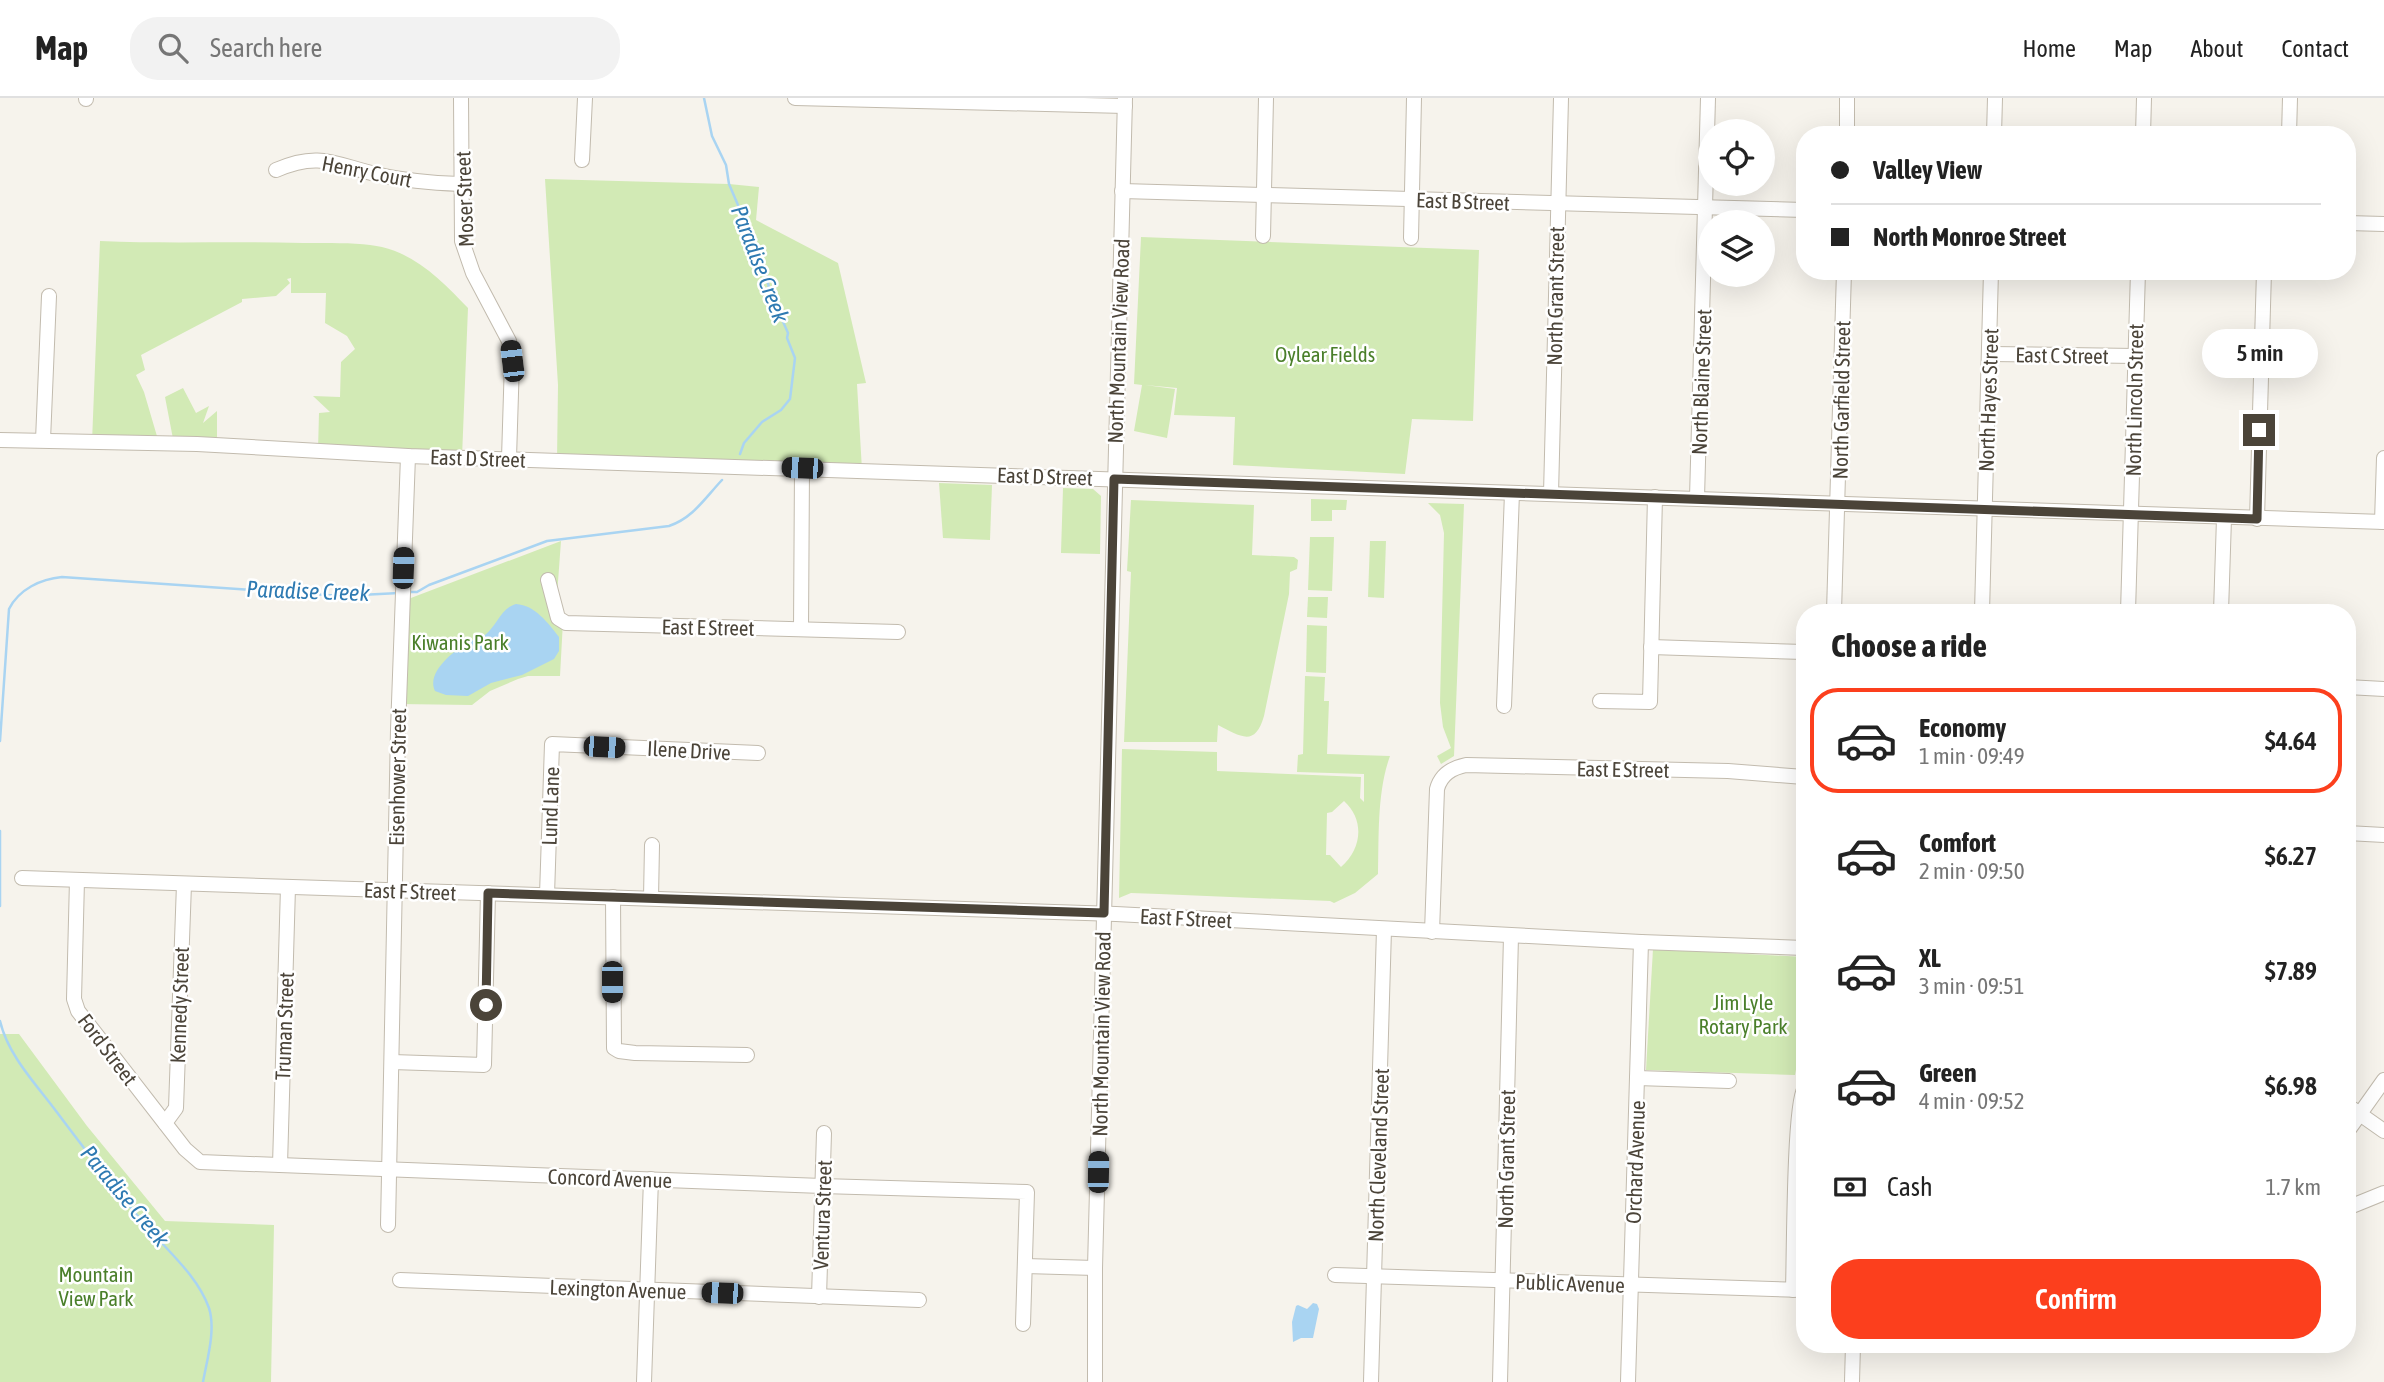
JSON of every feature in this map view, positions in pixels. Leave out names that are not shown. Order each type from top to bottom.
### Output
[{"type":"street","name":"Moser Street","points":[[461,98],[462,241],[466,256],[509,341],[512,361],[509,458]]},
{"type":"street","points":[[582,160],[586,98]]},
{"type":"street","points":[[795,98],[1125,102]]},
{"type":"street","points":[[1263,236],[1266,98]]},
{"type":"street","points":[[1411,238],[1414,98]]},
{"type":"street","name":"North Grant Street","points":[[1551,494],[1561,98]]},
{"type":"street","name":"North Blaine Street","points":[[1697,498],[1708,98]]},
{"type":"street","points":[[1847,98],[1847,126]]},
{"type":"street","points":[[1994,126],[1995,98]]},
{"type":"street","points":[[2143,126],[2144,98]]},
{"type":"street","points":[[2289,126],[2290,98]]},
{"type":"street","name":"North Mountain View Road","points":[[1095,1382],[1095,1268],[1125,102]]},
{"type":"street","name":"Henry Court","points":[[276,170],[309,160],[330,160],[400,179],[460,184]]},
{"type":"street","name":"East B Street","points":[[1122,191],[1796,210]]},
{"type":"street","points":[[2356,223],[2384,223]]},
{"type":"street","name":"North Garfield Street","points":[[1834,604],[1844,280]]},
{"type":"street","name":"North Hayes Street","points":[[1982,604],[1991,280]]},
{"type":"street","name":"North Lincoln Street","points":[[2128,604],[2138,280]]},
{"type":"street","points":[[2257,519],[2264,280]]},
{"type":"street","points":[[43,440],[49,296]]},
{"type":"street","name":"East C Street","points":[[1990,354],[2135,356]]},
{"type":"street","name":"East D Street","points":[[0,440],[197,444],[408,456],[2383,522]]},
{"type":"street","name":"Eisenhower Street","points":[[388,1225],[408,456]]},
{"type":"street","points":[[2383,522],[2384,458]]},
{"type":"street","points":[[801,629],[802,468]]},
{"type":"street","points":[[1504,706],[1512,493]]},
{"type":"street","points":[[1600,701],[1650,702],[1656,497]]},
{"type":"street","points":[[2221,604],[2224,518]]},
{"type":"street","name":"East E Street","points":[[548,580],[558,618],[566,623],[898,632]]},
{"type":"street","points":[[1651,647],[1796,652]]},
{"type":"street","points":[[2356,687],[2384,689]]},
{"type":"street","name":"Lund Lane","points":[[547,895],[552,744],[579,745]]},
{"type":"street","name":"Ilene Drive","points":[[579,745],[758,754]]},
{"type":"street","name":"East E Street","points":[[1432,932],[1437,789],[1444,775],[1454,767],[1466,765],[1728,771],[1796,776]]},
{"type":"street","points":[[2356,833],[2384,835]]},
{"type":"street","points":[[651,898],[652,845]]},
{"type":"street","name":"East F Street","points":[[22,878],[1104,913],[1511,936],[1796,948]]},
{"type":"street","name":"Ford Street","points":[[77,880],[74,999],[78,1011],[194,1157]]},
{"type":"street","name":"Kennedy Street","points":[[165,1123],[176,1108],[184,884]]},
{"type":"street","name":"Truman Street","points":[[280,1165],[288,887]]},
{"type":"street","points":[[392,1062],[484,1065],[488,893]]},
{"type":"street","points":[[612,897],[612,1043],[619,1051],[747,1055]]},
{"type":"street","name":"North Cleveland Street","points":[[1371,1382],[1384,929]]},
{"type":"street","name":"North Grant Street","points":[[1500,1382],[1511,936]]},
{"type":"street","name":"Orchard Avenue","points":[[1628,1382],[1641,942]]},
{"type":"street","points":[[1637,1078],[1729,1081]]},
{"type":"street","points":[[2356,1121],[2384,1080]]},
{"type":"street","points":[[2356,1111],[2384,1131]]},
{"type":"street","name":"Ventura Street","points":[[820,1297],[824,1133]]},
{"type":"street","name":"Concord Avenue","points":[[194,1157],[209,1164],[1027,1192],[1025,1266]]},
{"type":"street","points":[[644,1382],[650,1179]]},
{"type":"street","points":[[2356,1204],[2384,1193]]},
{"type":"street","points":[[1023,1324],[1025,1266],[1095,1268]]},
{"type":"street","name":"Public Avenue","points":[[1335,1275],[1796,1290]]},
{"type":"street","name":"Lexington Avenue","points":[[400,1280],[919,1300]]},
{"type":"street","points":[[1852,1382],[1853,1353]]},
{"type":"green space","points":[[545,179],[759,187],[756,220],[838,263],[866,383],[857,384],[862,470],[557,460],[558,385]]},
{"type":"green space","name":"Oylear Fields","points":[[1141,237],[1479,250],[1473,421],[1412,419],[1405,474],[1233,465],[1235,417],[1174,415],[1177,388],[1145,385],[1175,389],[1167,438],[1134,431],[1142,385],[1134,384]]},
{"type":"green space","points":[[100,241],[354,244],[374,245],[407,256],[439,280],[468,308],[462,457],[318,450],[319,413],[330,412],[313,396],[340,397],[341,362],[355,349],[347,336],[325,323],[326,293],[291,293],[291,278],[287,279],[290,283],[276,296],[242,299],[242,302],[141,355],[145,370],[136,375],[144,392],[159,443],[92,442]]},
{"type":"green space","points":[[183,388],[196,413],[209,406],[203,423],[217,411],[217,445],[174,444],[165,397]]},
{"type":"green space","points":[[939,483],[992,485],[990,540],[943,538]]},
{"type":"green space","points":[[1063,488],[1093,489],[1101,496],[1100,554],[1061,553]]},
{"type":"green space","points":[[1311,499],[1347,500],[1346,510],[1332,510],[1332,521],[1311,521]]},
{"type":"green space","points":[[1131,500],[1254,505],[1252,555],[1294,557],[1298,560],[1297,569],[1290,572],[1289,594],[1264,716],[1251,736],[1240,735],[1218,725],[1217,742],[1124,742]]},
{"type":"green space","points":[[1428,503],[1464,504],[1454,756],[1441,764],[1437,756],[1451,748],[1443,727],[1440,703],[1444,533],[1440,515]]},
{"type":"green space","points":[[1310,537],[1334,537],[1332,591],[1308,590]]},
{"type":"green space","name":"Kiwanis Park","points":[[561,541],[556,609],[563,621],[560,676],[528,676],[518,679],[490,691],[472,705],[399,704],[403,601]]},
{"type":"green space","points":[[1370,541],[1386,541],[1384,598],[1368,597]]},
{"type":"green space","points":[[1308,597],[1328,597],[1327,618],[1307,617]]},
{"type":"green space","points":[[1307,625],[1327,626],[1326,673],[1306,672]]},
{"type":"green space","points":[[1305,676],[1325,677],[1324,701],[1329,701],[1327,754],[1390,756],[1381,799],[1378,874],[1355,893],[1334,903],[1131,893],[1119,898],[1122,749],[1217,752],[1217,771],[1361,777],[1360,798],[1364,802],[1364,774],[1297,772],[1298,755],[1303,754]],"holes":[[[1344,801],[1358,825],[1357,843],[1341,867],[1330,855],[1326,855],[1327,813]]]},
{"type":"green space","name":"Jim Lyle Rotary Park","points":[[1653,949],[1796,957],[1795,1075],[1646,1070]]},
{"type":"green space","name":"Mountain View Park","points":[[0,1034],[19,1034],[87,1126],[165,1221],[274,1225],[271,1382],[0,1382]]},
{"type":"water","points":[[516,604],[535,611],[559,637],[559,651],[554,659],[522,675],[491,683],[468,696],[446,695],[435,691],[435,675],[445,660],[461,647],[485,635],[507,609]]},
{"type":"water","points":[[1313,1303],[1317,1304],[1319,1309],[1313,1338],[1301,1338],[1293,1342],[1292,1322],[1296,1306],[1307,1309]]},
{"type":"waterway","name":"Paradise Creek","points":[[704,98],[712,136],[726,165],[729,184],[764,266],[770,292],[788,333],[787,338],[795,358],[790,399],[781,410],[762,422],[744,443],[740,454]]},
{"type":"waterway","name":"Paradise Creek","points":[[409,592],[417,592],[429,585],[547,541],[669,526],[692,513],[722,480]]},
{"type":"waterway","name":"Paradise Creek","points":[[0,741],[9,609],[25,591],[46,580],[62,577],[341,596],[399,593]]},
{"type":"waterway","name":"Paradise Creek","points":[[0,831],[0,906]]},
{"type":"waterway","name":"Paradise Creek","points":[[0,1021],[9,1045],[31,1079],[124,1200],[198,1286],[209,1308],[212,1326],[203,1382]]},
{"type":"route","points":[[486,1005],[488,893],[1104,913],[1114,479],[2257,519],[2259,430]]}]
